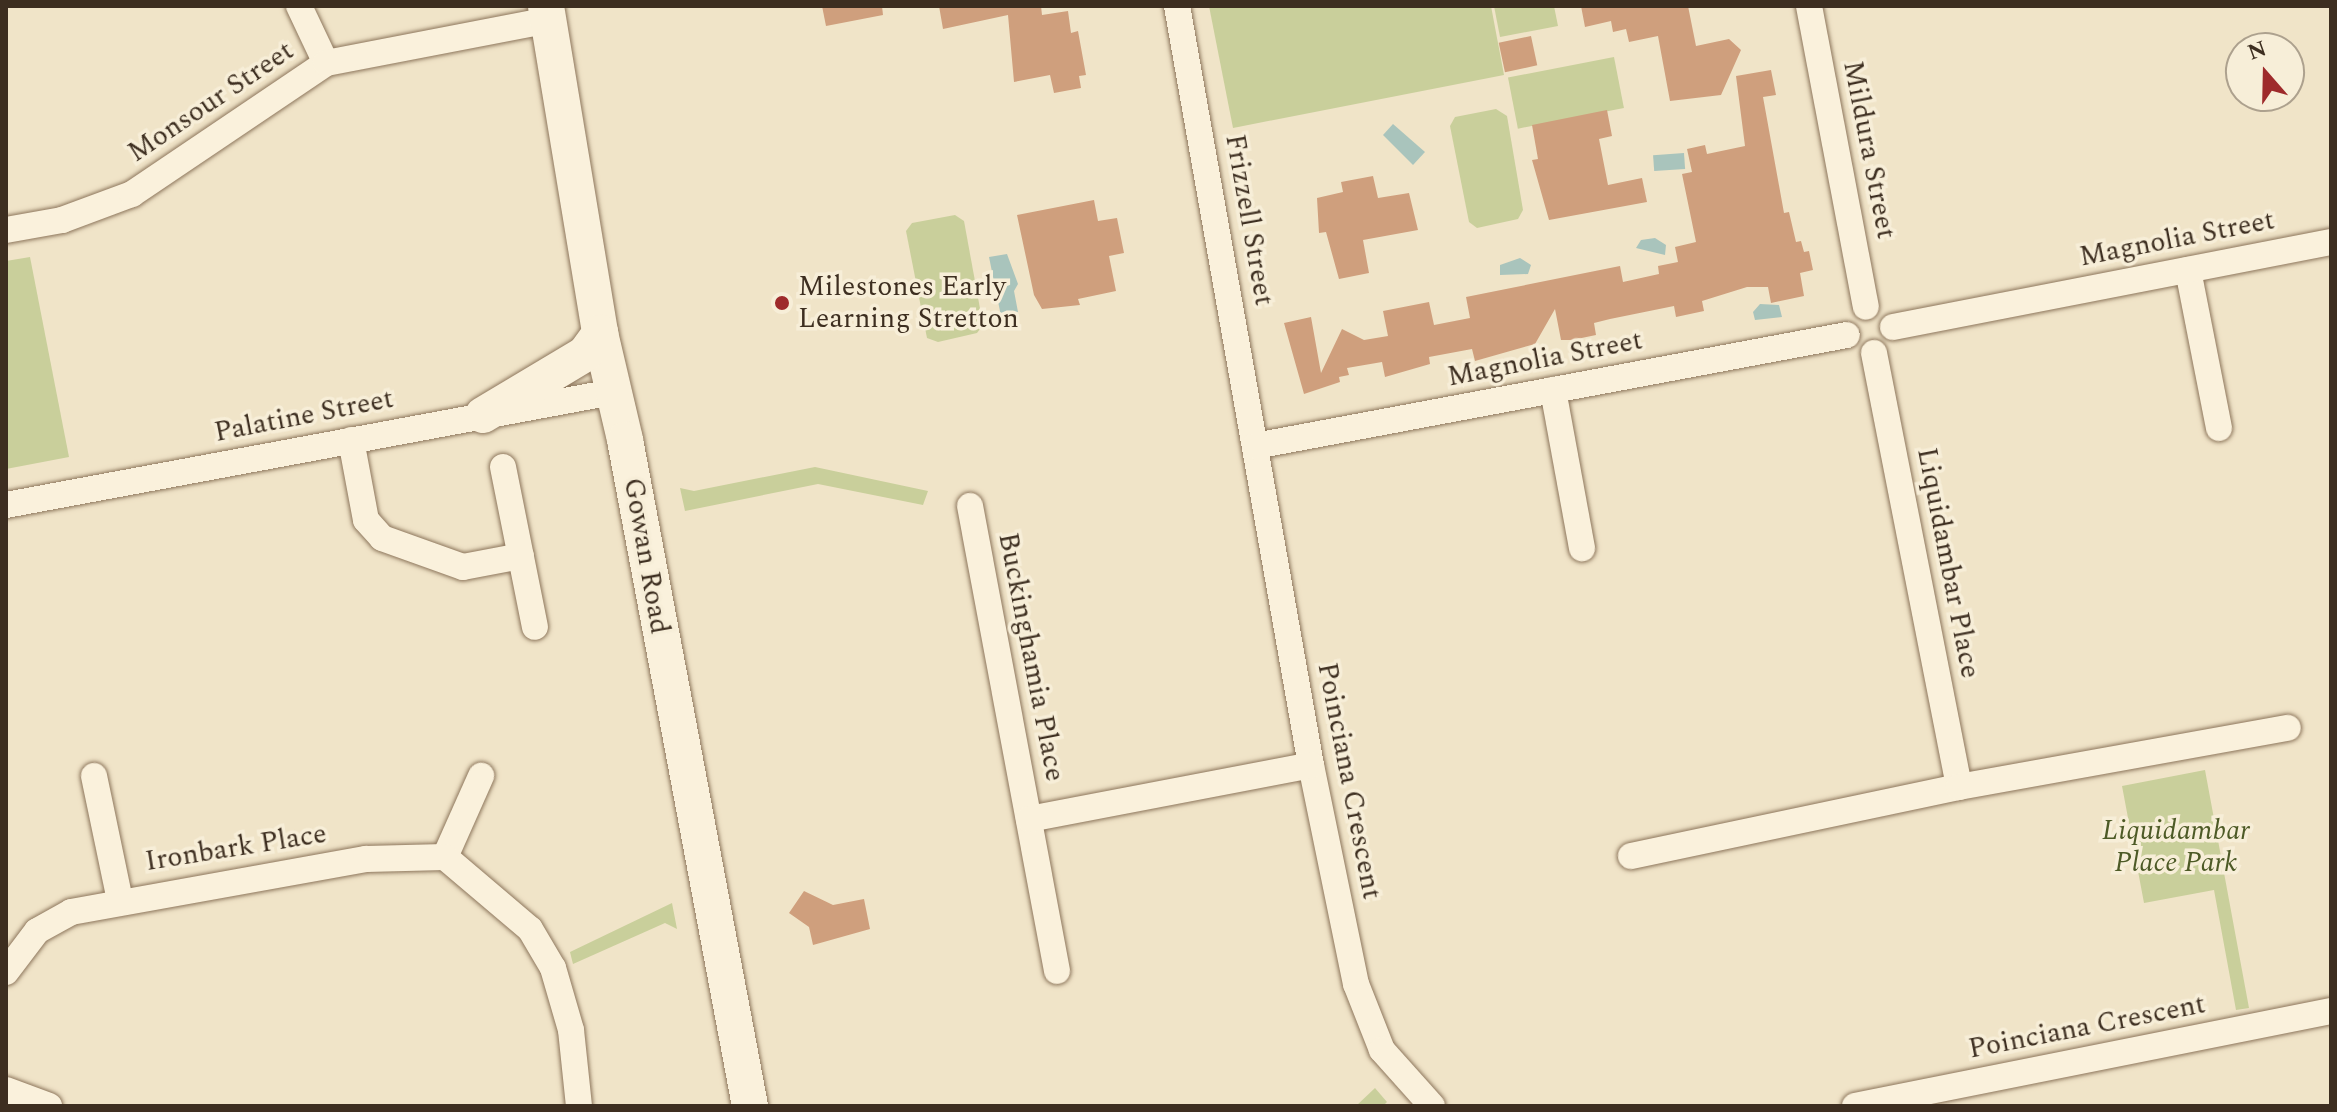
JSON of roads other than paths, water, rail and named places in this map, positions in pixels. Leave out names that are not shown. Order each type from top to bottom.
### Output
[{"type":"main road","name":"Gowan Road","points":[[547,13],[600,333],[750,1106]]},
{"type":"main road","points":[[483,415],[585,354],[600,333]]},
{"type":"street","points":[[299,6],[326,63]]},
{"type":"street","name":"Frizzell Street","points":[[1177,6],[1255,446]]},
{"type":"street","name":"Mildura Street","points":[[1809,6],[1866,307]]},
{"type":"street","name":"Monsour Street","points":[[6,230],[62,220],[132,194],[326,63],[547,13]]},
{"type":"street","name":"Magnolia Street","points":[[1893,327],[2331,242]]},
{"type":"street","points":[[2188,270],[2219,428]]},
{"type":"street","points":[[1866,307],[1881,309],[1893,327],[1891,341],[1874,353],[1854,347],[1847,335],[1853,314],[1866,307]]},
{"type":"street","name":"Magnolia Street","points":[[1255,446],[1847,335]]},
{"type":"street","name":"Liquidambar Place","points":[[1874,353],[1959,787]]},
{"type":"street","points":[[1553,390],[1582,548]]},
{"type":"street","name":"Palatine Street","points":[[6,505],[613,392]]},
{"type":"street","points":[[351,440],[366,520],[382,538],[463,567],[521,556]]},
{"type":"street","name":"Poinciana Crescent","points":[[1255,446],[1311,765],[1364,1014],[1382,1050],[1432,1106]]},
{"type":"street","points":[[503,467],[535,627]]},
{"type":"street","name":"Buckinghamia Place","points":[[970,506],[1057,971]]},
{"type":"street","points":[[1631,856],[1959,787],[2288,728]]},
{"type":"street","name":"Buckinghamia Place","points":[[1029,819],[1311,765]]},
{"type":"street","points":[[94,776],[120,900]]},
{"type":"street","points":[[481,776],[445,857],[530,929],[553,968],[571,1030],[579,1106]]},
{"type":"street","name":"Ironbark Place","points":[[6,972],[37,931],[71,912],[120,900],[366,859],[445,857]]},
{"type":"street","name":"Poinciana Crescent","points":[[1855,1106],[2331,1011]]},
{"type":"street","points":[[6,1090],[49,1106]]},
{"type":"water","points":[[1393,124],[1425,152],[1413,165],[1383,135]]},
{"type":"water","points":[[1684,153],[1685,169],[1654,171],[1653,155]]},
{"type":"water","points":[[1655,238],[1666,245],[1665,255],[1636,248],[1641,240]]},
{"type":"water","points":[[1007,254],[1018,284],[1014,291],[1018,312],[1001,316],[989,257]]},
{"type":"water","points":[[1520,258],[1531,265],[1528,274],[1500,275],[1500,265]]},
{"type":"water","points":[[1760,304],[1779,305],[1782,317],[1755,320],[1753,312]]},
{"type":"place","name":"Milestones Early Learning Stretton","points":[[782,303]]},
{"type":"park label","name":"Liquidambar Place Park","points":[[2176,847]]}]
